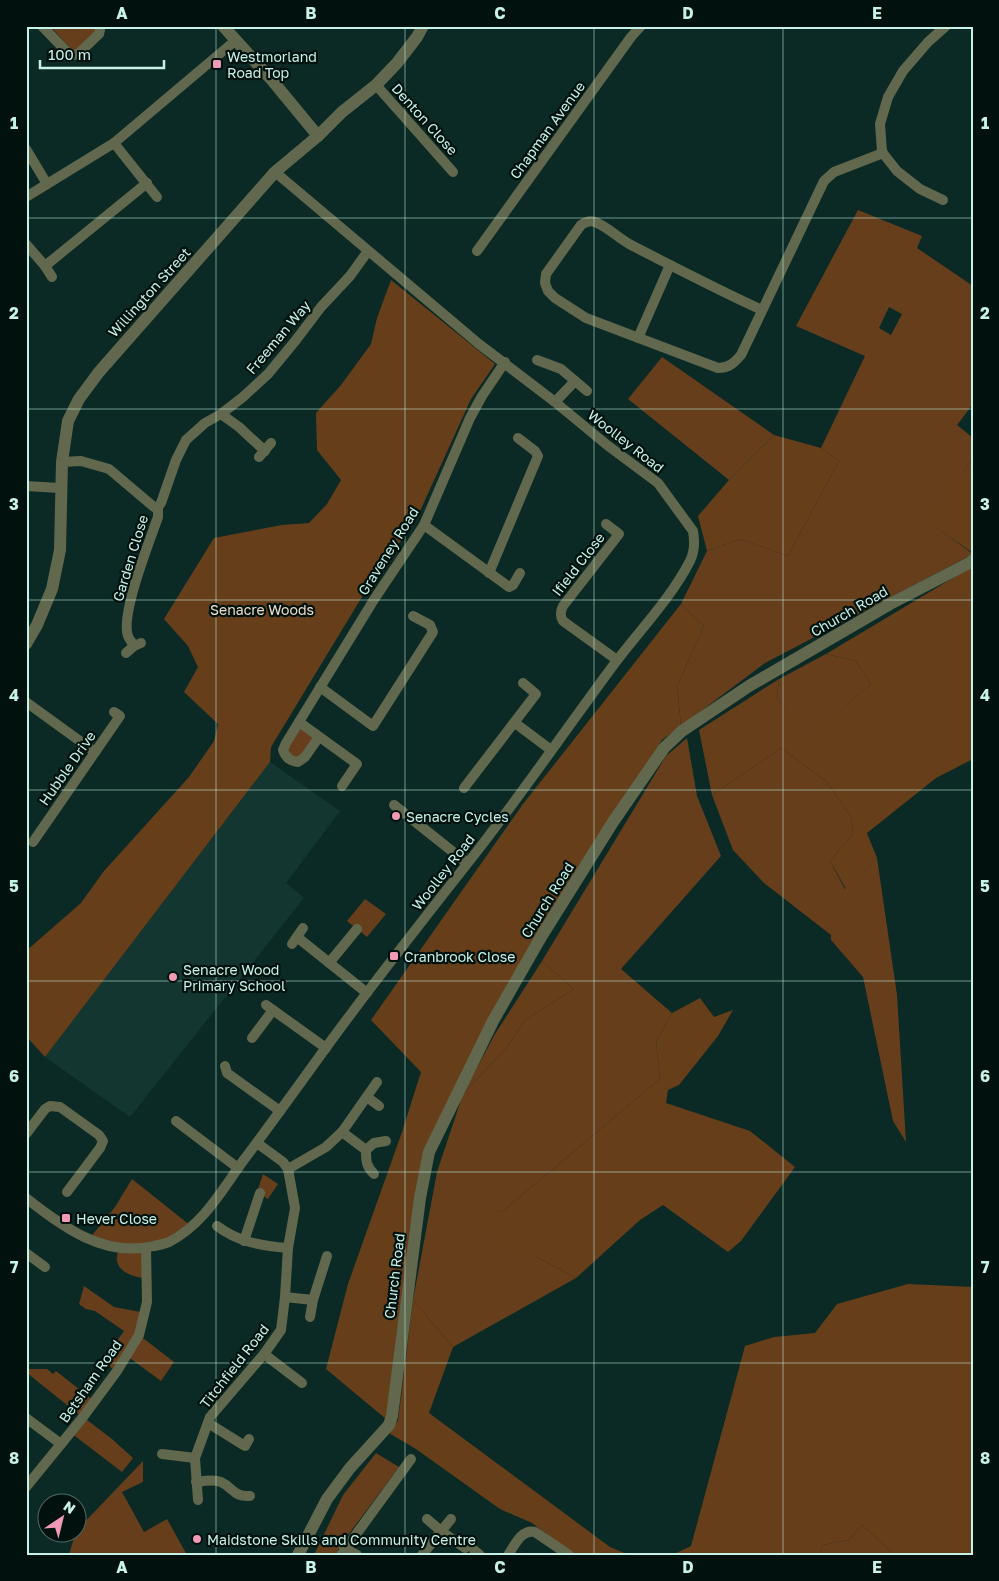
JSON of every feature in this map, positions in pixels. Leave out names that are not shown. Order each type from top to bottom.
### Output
[{"type":"street","points":[[42,26],[68,53],[73,55],[78,54],[99,34],[99,26]]},
{"type":"street","points":[[222,26],[271,79],[318,136]]},
{"type":"street","name":"Willington Street","points":[[26,644],[37,625],[52,589],[60,550],[62,462],[68,421],[79,399],[98,372],[275,172],[318,136],[342,112],[376,85],[397,63],[423,26]]},
{"type":"street","name":"Chapman Avenue","points":[[478,252],[631,37],[641,26]]},
{"type":"street","points":[[943,200],[920,189],[896,171],[883,153],[880,124],[888,97],[903,70],[928,42],[946,26]]},
{"type":"street","points":[[26,197],[114,142],[236,40]]},
{"type":"street","name":"Denton Close","points":[[376,85],[453,172]]},
{"type":"street","points":[[114,142],[158,197]]},
{"type":"street","points":[[26,149],[47,184]]},
{"type":"street","points":[[762,310],[722,292],[626,242],[600,224],[592,221],[586,222],[576,230],[546,274],[545,283],[548,291],[562,303],[586,318],[718,368],[727,368],[735,363],[741,355],[824,181],[834,172],[883,153]]},
{"type":"street","name":"Woolley Road","points":[[26,1198],[50,1216],[96,1242],[119,1248],[146,1248],[169,1242],[204,1214],[214,1203],[326,1048],[511,807],[617,660],[669,593],[687,567],[694,551],[693,531],[658,483],[479,344],[275,172]]},
{"type":"street","points":[[45,266],[146,183]]},
{"type":"street","points":[[26,244],[52,277]]},
{"type":"street","name":"Freeman Way","points":[[158,507],[161,504],[176,460],[186,440],[205,423],[243,397],[268,374],[368,252]]},
{"type":"street","points":[[638,338],[670,265]]},
{"type":"street","name":"Woolley Road","points":[[537,360],[561,369],[588,391]]},
{"type":"street","name":"Graveney Road","points":[[319,737],[305,757],[298,762],[286,757],[283,750],[286,743],[375,598],[424,525],[470,418],[504,362]]},
{"type":"street","points":[[555,402],[575,381]]},
{"type":"street","points":[[220,414],[239,427],[265,450]]},
{"type":"street","points":[[489,573],[538,456],[535,451],[518,438]]},
{"type":"street","points":[[62,462],[81,461],[109,469],[154,508],[158,507]]},
{"type":"street","points":[[26,486],[60,488]]},
{"type":"street","name":"Garden Close","points":[[126,652],[138,644],[128,635],[128,611],[136,580],[158,517],[158,507]]},
{"type":"street","name":"Ifield Close","points":[[606,524],[619,534],[560,612],[563,621],[617,660]]},
{"type":"street","points":[[424,525],[509,587],[513,585],[520,573]]},
{"type":"street","name":"Church Road","points":[[298,1555],[327,1499],[350,1468],[389,1425],[392,1416],[418,1207],[429,1152],[492,1021],[541,937],[613,822],[664,748],[682,731],[749,686],[882,608],[973,560]]},
{"type":"street","points":[[320,688],[373,726],[433,632],[430,625],[412,616]]},
{"type":"street","points":[[464,788],[536,694],[523,683]]},
{"type":"street","points":[[26,702],[95,752]]},
{"type":"street","name":"Hubble Drive","points":[[33,842],[120,716],[114,712]]},
{"type":"street","points":[[299,722],[357,764],[342,786]]},
{"type":"street","points":[[515,723],[551,750]]},
{"type":"street","points":[[394,805],[467,863]]},
{"type":"street","points":[[330,963],[357,929]]},
{"type":"street","points":[[297,937],[368,993]]},
{"type":"street","points":[[252,1038],[269,1007],[326,1048]]},
{"type":"street","points":[[225,1066],[227,1073],[280,1111]]},
{"type":"street","points":[[257,1144],[283,1162],[288,1169],[326,1146],[342,1132],[377,1082]]},
{"type":"street","points":[[367,1097],[380,1106]]},
{"type":"street","points":[[26,1134],[45,1109],[50,1106],[60,1107],[99,1135],[103,1141],[100,1148],[67,1192]]},
{"type":"street","points":[[176,1121],[238,1168]]},
{"type":"street","points":[[342,1132],[366,1150]]},
{"type":"street","points":[[374,1174],[369,1169],[366,1161],[366,1150],[374,1143],[386,1141]]},
{"type":"street","name":"Titchfield Road","points":[[198,1500],[195,1458],[208,1423],[215,1411],[264,1354],[281,1330],[288,1248],[295,1208],[288,1169]]},
{"type":"street","points":[[244,1241],[260,1194]]},
{"type":"street","points":[[217,1226],[228,1235],[244,1241],[264,1246],[288,1248]]},
{"type":"street","name":"Betsham Road","points":[[26,1487],[116,1371],[138,1335],[148,1302],[146,1248]]},
{"type":"street","points":[[26,1252],[45,1267]]},
{"type":"street","points":[[310,1317],[313,1300],[327,1256]]},
{"type":"street","points":[[311,1268],[322,1271]]},
{"type":"street","points":[[285,1296],[313,1300]]},
{"type":"street","points":[[264,1354],[302,1382]]},
{"type":"street","points":[[26,1418],[61,1444]]},
{"type":"street","points":[[208,1423],[246,1446],[249,1439]]},
{"type":"street","points":[[162,1454],[195,1458]]},
{"type":"street","points":[[357,1555],[343,1552],[411,1459]]},
{"type":"street","points":[[196,1482],[210,1480],[221,1482],[240,1496],[250,1496]]},
{"type":"street","points":[[428,1519],[441,1531],[473,1551]]},
{"type":"street","points":[[422,1555],[451,1519]]},
{"type":"street","points":[[508,1555],[522,1534],[530,1531],[535,1532],[569,1555]]},
{"type":"shaded area","points":[[50,26],[95,26],[95,32],[75,51]]},
{"type":"shaded area","points":[[858,210],[922,236],[917,248],[973,286],[973,404],[957,425],[973,438],[973,457],[930,523],[973,554],[765,663],[681,726],[677,686],[704,626],[681,604],[707,551],[740,539],[788,556],[839,461],[821,448],[865,356],[796,326]],"holes":[[[889,307],[902,314],[891,335],[879,328]]]},
{"type":"shaded area","points":[[662,357],[774,435],[729,480],[628,399]]},
{"type":"shaded area","points":[[826,654],[856,661],[871,684],[807,740],[777,697],[779,679]]},
{"type":"shaded area","points":[[299,722],[319,737],[305,757],[292,761],[286,743]]},
{"type":"shaded area","points":[[687,738],[697,796],[721,856],[621,969],[672,1013],[656,1042],[660,1079],[504,1210],[484,1216],[537,1257],[576,1278],[453,1347],[413,1300],[437,1172],[463,1094],[507,1047],[525,1020],[574,989],[542,961],[666,756]]},
{"type":"shaded area","points":[[781,748],[827,782],[851,817],[853,834],[830,861],[845,889],[877,858],[897,995],[906,1142],[893,1121],[863,977],[831,940],[831,935],[764,883],[733,850],[712,795]]},
{"type":"shaded area","name":"Senacre Wood Primary School","points":[[270,762],[340,811],[286,883],[304,898],[130,1117],[45,1057]]},
{"type":"shaded area","points":[[365,899],[386,914],[367,937],[347,921]]},
{"type":"shaded area","points":[[263,1174],[278,1184],[268,1199],[257,1192]]},
{"type":"shaded area","points":[[132,1179],[191,1226],[147,1248],[147,1278],[133,1276],[121,1269],[117,1259],[119,1248],[89,1239],[115,1207]]},
{"type":"shaded area","points":[[84,1286],[114,1307],[146,1313],[139,1335],[174,1362],[161,1381],[127,1356],[117,1371],[102,1362],[124,1331],[95,1311],[86,1309],[79,1304]]},
{"type":"shaded area","points":[[29,1369],[47,1369],[53,1374],[56,1371],[94,1401],[83,1417],[133,1458],[122,1472],[71,1433],[82,1417],[27,1373]]},
{"type":"shaded area","points":[[376,1453],[399,1467],[335,1555],[314,1555],[343,1495]]},
{"type":"shaded area","points":[[143,1461],[143,1482],[122,1492],[144,1532],[167,1519],[187,1555],[69,1555],[72,1544],[88,1544],[88,1519]]},
{"type":"shaded area","points":[[862,1525],[895,1555],[819,1555],[823,1545],[849,1540]]},
{"type":"green space","name":"Senacre Woods","points":[[391,280],[495,364],[471,399],[415,522],[374,577],[271,747],[270,762],[45,1057],[26,1036],[26,951],[81,903],[104,871],[189,777],[214,741],[218,724],[184,692],[198,667],[188,646],[164,619],[214,538],[282,525],[309,523],[327,504],[341,480],[317,450],[316,413],[341,385],[371,344],[377,318]]},
{"type":"green space","points":[[774,435],[821,448],[839,461],[788,556],[740,539],[707,551],[698,516],[729,480]]},
{"type":"green space","points":[[973,457],[973,553],[929,523]]},
{"type":"green space","points":[[973,565],[973,759],[936,778],[867,833],[877,858],[846,889],[830,861],[853,834],[851,817],[827,782],[781,748],[712,795],[699,730],[779,679],[777,697],[807,739],[871,684],[856,661],[826,654]]},
{"type":"green space","points":[[681,604],[704,626],[677,686],[681,726],[662,740],[586,860],[427,1144],[386,1419],[326,1369],[348,1284],[402,1132],[421,1072],[371,1020],[523,804]]},
{"type":"green space","points":[[542,961],[574,989],[525,1020],[507,1047],[463,1094],[495,1034]]},
{"type":"green space","points":[[700,998],[714,1017],[733,1010],[718,1036],[679,1085],[668,1090],[666,1103],[750,1131],[795,1167],[741,1241],[728,1252],[663,1205],[640,1220],[576,1278],[493,1236],[483,1215],[504,1210],[660,1079],[656,1042],[672,1013]]},
{"type":"green space","points":[[908,1284],[973,1287],[973,1555],[895,1555],[862,1525],[849,1540],[823,1545],[819,1555],[672,1555],[691,1546],[745,1346],[774,1337],[815,1333],[837,1304]]},
{"type":"green space","points":[[413,1300],[453,1347],[429,1413],[610,1547],[629,1555],[575,1555],[532,1523],[500,1509],[416,1449],[387,1432],[398,1421]]},
{"type":"place","name":"Westmorland Road Top","points":[[217,64]]},
{"type":"place","name":"Senacre Cycles","points":[[396,816]]},
{"type":"place","name":"Cranbrook Close","points":[[394,956]]},
{"type":"place","name":"Senacre Wood Primary School","points":[[173,977]]},
{"type":"place","name":"Hever Close","points":[[66,1218]]},
{"type":"place","name":"Maidstone Skills and Community Centre","points":[[197,1539]]}]
